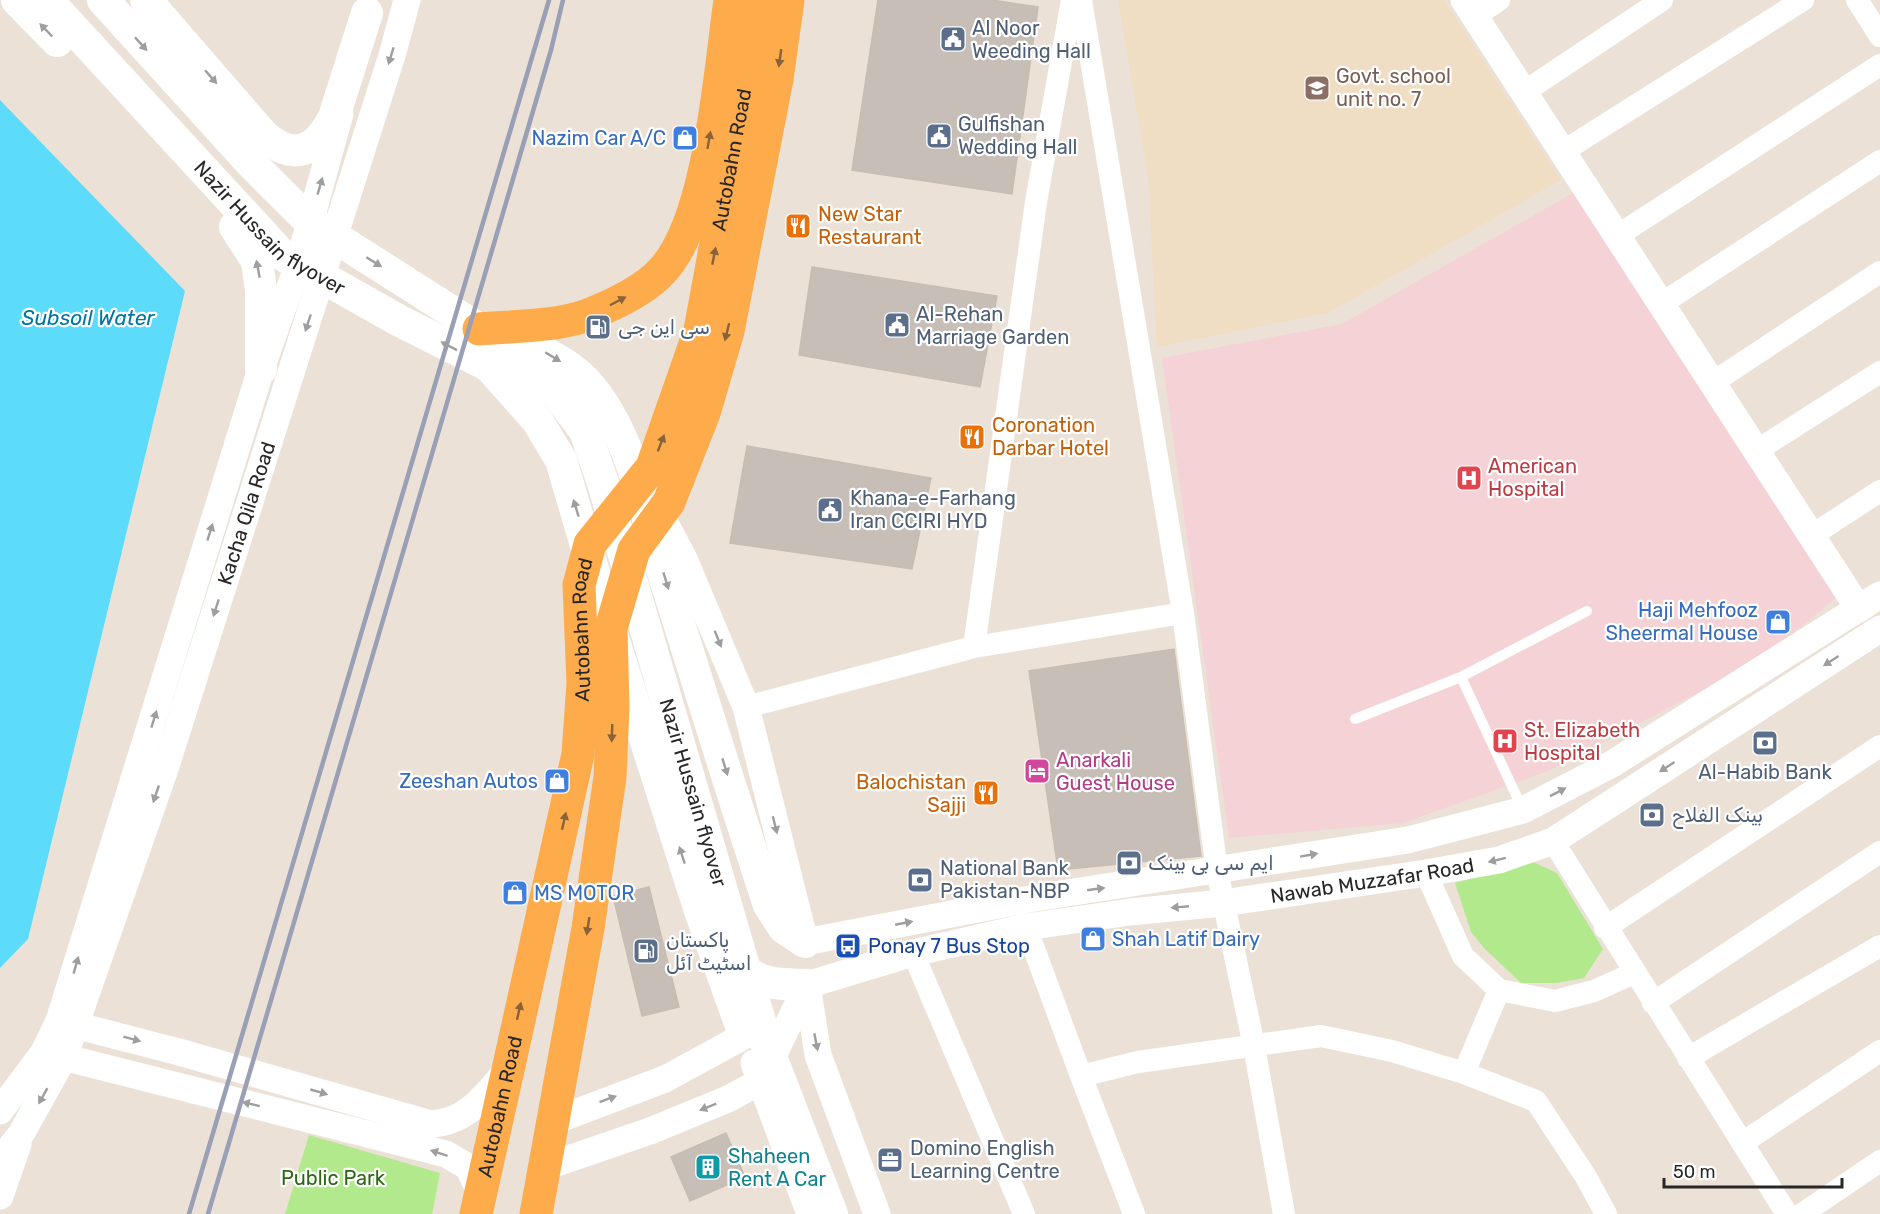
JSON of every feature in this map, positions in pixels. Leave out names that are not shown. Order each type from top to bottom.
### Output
[{"type":"highway","points":[[479,328],[549,323],[586,315],[628,295],[662,271],[679,248],[696,207],[710,137],[730,0]]},
{"type":"highway","name":"Autobahn Road","points":[[478,1203],[505,1073],[578,754],[583,683],[579,585],[590,544],[652,467],[700,330],[761,0]]},
{"type":"highway","name":"Autobahn Road","points":[[536,1214],[588,928],[610,777],[613,708],[611,628],[634,550],[669,502],[704,413],[728,331],[777,79],[788,0]]},
{"type":"main road","points":[[17,0],[231,221],[257,261],[261,290],[261,369]]},
{"type":"main road","name":"Nazir Hussain flyover","points":[[47,0],[281,254],[338,288],[489,366],[543,382]]},
{"type":"main road","name":"Nazir Hussain flyover","points":[[103,0],[259,171],[308,220],[479,328],[558,395],[576,416],[592,450],[768,1049],[832,1214]]},
{"type":"main road","points":[[146,0],[262,135],[276,147],[299,151],[314,146],[334,117],[368,6]]},
{"type":"main road","points":[[479,328],[546,352],[572,368],[595,392],[617,426],[629,453],[662,567],[769,905],[784,928],[805,942]]},
{"type":"main road","points":[[489,366],[537,420],[561,460],[614,640],[700,911],[744,1036]]},
{"type":"main road","points":[[700,911],[732,958],[750,976],[765,982],[807,985]]},
{"type":"street","name":"Kacha Qila Road","points":[[67,1022],[171,750],[407,0]]},
{"type":"street","points":[[974,647],[1036,202],[1072,0]]},
{"type":"street","points":[[1081,0],[1183,613],[1217,871],[1254,1046],[1284,1214]]},
{"type":"street","points":[[1499,0],[1470,8],[1811,536],[1869,602]]},
{"type":"street","points":[[1524,92],[1662,0]]},
{"type":"street","points":[[1562,152],[1803,0]]},
{"type":"street","points":[[1857,0],[1880,36]]},
{"type":"street","name":"Kacha Qila Road","points":[[67,1022],[261,369],[298,262],[368,6]]},
{"type":"street","points":[[1617,236],[1880,65]]},
{"type":"street","points":[[1660,303],[1880,161]]},
{"type":"street","points":[[1712,383],[1880,272]]},
{"type":"street","points":[[1756,451],[1880,372]]},
{"type":"street","points":[[641,481],[684,559],[746,707],[805,942]]},
{"type":"street","points":[[1811,536],[1880,491]]},
{"type":"street","name":"Nawab Muzzafar Road","points":[[805,942],[1035,898],[1408,840],[1523,810],[1612,764],[1869,602]]},
{"type":"street","points":[[746,707],[974,647],[1183,613]]},
{"type":"street","name":"Nawab Muzzafar Road","points":[[807,985],[913,952],[1026,927],[1130,912],[1223,903],[1499,860],[1553,841],[1880,629]]},
{"type":"street","points":[[1605,928],[1880,746]]},
{"type":"street","points":[[1553,841],[1605,928],[1787,1214]]},
{"type":"street","points":[[1653,1003],[1880,852]]},
{"type":"street","points":[[1426,873],[1462,956],[1499,990],[1555,1001],[1594,992],[1634,973]]},
{"type":"street","points":[[1026,927],[1134,1214]]},
{"type":"street","points":[[1688,1058],[1880,946]]},
{"type":"street","points":[[913,952],[1024,1214]]},
{"type":"street","points":[[554,1121],[665,1079],[744,1036],[765,982]]},
{"type":"street","points":[[545,1167],[650,1131],[728,1098],[760,1081],[807,985]]},
{"type":"street","points":[[807,985],[818,1054],[877,1214]]},
{"type":"street","points":[[1464,1073],[1499,990]]},
{"type":"street","points":[[0,1196],[21,1134],[67,1022],[431,1124],[447,1123],[470,1112],[505,1073]]},
{"type":"street","points":[[744,1036],[810,1214]]},
{"type":"street","points":[[1081,1076],[1138,1062],[1321,1036],[1392,1051],[1464,1073],[1536,1101],[1606,1214]]},
{"type":"street","points":[[1742,1143],[1880,1051]]},
{"type":"street","points":[[0,1111],[54,1054]]},
{"type":"street","points":[[54,1054],[446,1154],[468,1167],[478,1203]]},
{"type":"street","points":[[0,1161],[21,1134]]},
{"type":"street","points":[[1802,1214],[1880,1161]]},
{"type":"lane","points":[[1355,719],[1461,677],[1587,611]]},
{"type":"lane","points":[[1461,677],[1523,810]]},
{"type":"shaded area","name":"Govt. school unit no. 7","points":[[1118,0],[1444,0],[1561,180],[1328,313],[1157,347],[1148,177]]},
{"type":"shaded area","name":"American Hospital","points":[[1573,193],[1836,598],[1760,660],[1548,771],[1403,823],[1229,838],[1162,358],[1342,324]]},
{"type":"green space","points":[[1533,862],[1557,873],[1603,949],[1584,978],[1557,983],[1521,983],[1484,948],[1471,932],[1455,883]]},
{"type":"green space","name":"Public Park","points":[[309,1135],[440,1173],[432,1214],[285,1214]]},
{"type":"water","name":"Subsoil Water","points":[[0,100],[185,291],[28,939],[0,968]]},
{"type":"building","points":[[878,0],[992,0],[1038,7],[1012,194],[852,170]]},
{"type":"building","name":"Al-Rehan Marriage Garden","points":[[812,267],[997,296],[980,387],[799,355]]},
{"type":"building","name":"Khana-e-Farhang Iran CCIRI HYD","points":[[747,446],[931,478],[912,569],[730,543]]},
{"type":"building","points":[[1174,649],[1201,856],[1058,870],[1029,671]]},
{"type":"building","name":"پاکستان اسٹیٹ آئل","points":[[649,887],[679,1007],[642,1016],[613,896]]},
{"type":"building","name":"Shaheen Rent A Car","points":[[726,1133],[745,1177],[690,1201],[671,1157]]},
{"type":"railway","points":[[189,1214],[549,0]]},
{"type":"railway","points":[[208,1214],[551,50],[563,0]]},
{"type":"place","name":"Al Noor Weeding Hall","points":[[953,39]]},
{"type":"place","name":"Govt. school unit no. 7","points":[[1317,88]]},
{"type":"place","name":"Gulfishan Wedding Hall","points":[[939,136]]},
{"type":"place","name":"Nazim Car A/C","points":[[685,138]]},
{"type":"place","name":"New Star Restaurant","points":[[798,226]]},
{"type":"place","name":"Al-Rehan Marriage Garden","points":[[897,325]]},
{"type":"place","name":"سی این جی","points":[[598,327]]},
{"type":"place","name":"Coronation Darbar Hotel","points":[[972,437]]},
{"type":"place","name":"American Hospital","points":[[1469,478]]},
{"type":"place","name":"Khana-e-Farhang Iran CCIRI HYD","points":[[830,510]]},
{"type":"place","name":"Haji Mehfooz Sheermal House","points":[[1778,622]]},
{"type":"place","name":"St. Elizabeth Hospital","points":[[1505,741]]},
{"type":"place","name":"Al-Habib Bank","points":[[1765,743]]},
{"type":"place","name":"Anarkali Guest House","points":[[1037,771]]},
{"type":"place","name":"Zeeshan Autos","points":[[557,781]]},
{"type":"place","name":"Balochistan Sajji","points":[[986,793]]},
{"type":"place","name":"بینک الفلاح","points":[[1652,815]]},
{"type":"place","name":"ایم سی بی بینک","points":[[1129,863]]},
{"type":"place","name":"National Bank Pakistan-NBP","points":[[920,880]]},
{"type":"place","name":"MS MOTOR","points":[[515,893]]},
{"type":"place","name":"Shah Latif Dairy","points":[[1093,939]]},
{"type":"place","name":"Ponay 7 Bus Stop","points":[[848,946]]},
{"type":"place","name":"پاکستان اسٹیٹ آئل","points":[[646,951]]},
{"type":"place","name":"Domino English Learning Centre","points":[[890,1160]]},
{"type":"place","name":"Shaheen Rent A Car","points":[[708,1167]]}]
